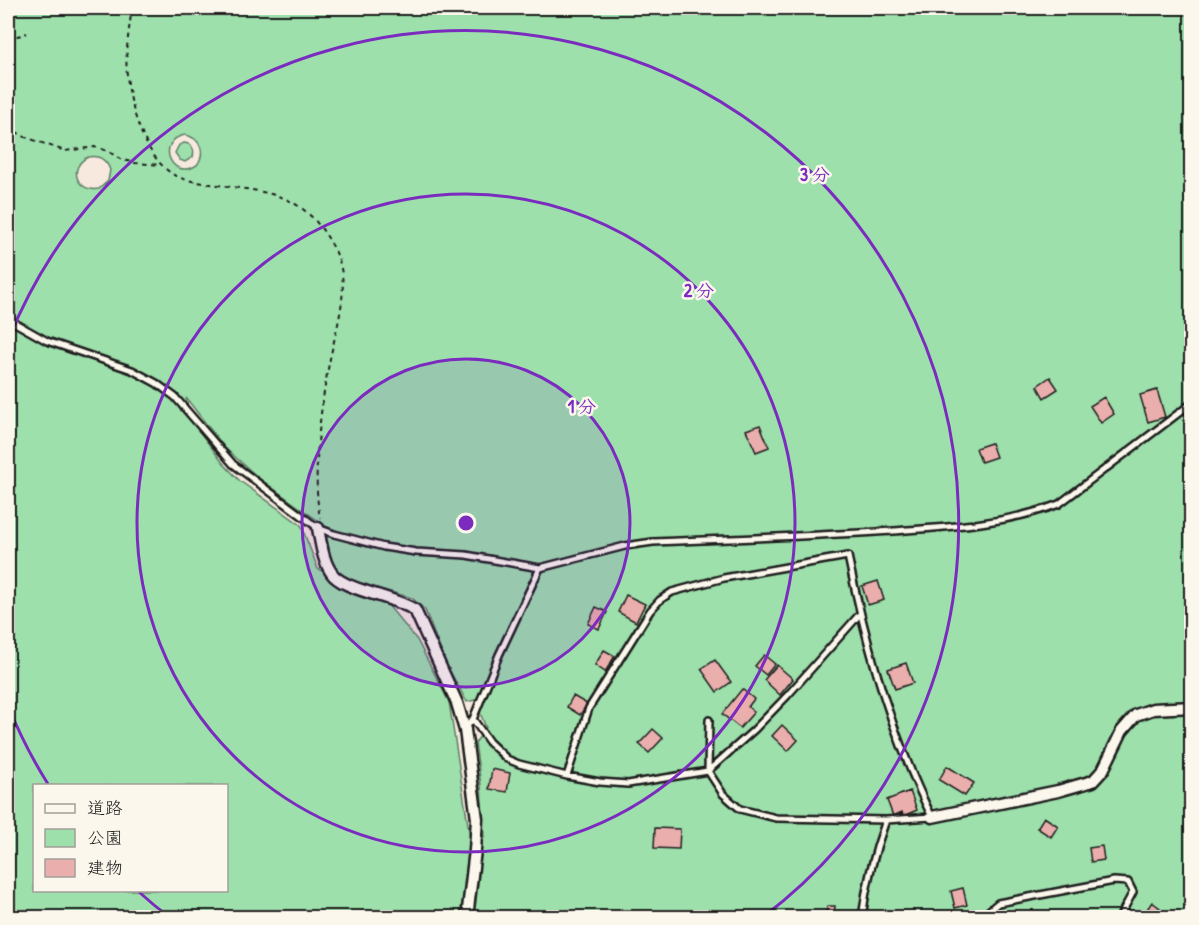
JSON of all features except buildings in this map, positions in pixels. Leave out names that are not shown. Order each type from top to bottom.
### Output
[{"type":"street","points":[[320,529],[327,563],[334,576],[347,584],[406,604],[415,610],[458,703],[465,730],[477,819],[467,918]]},
{"type":"street","points":[[933,817],[1058,792],[1093,781],[1103,770],[1122,731],[1136,715],[1153,709],[1191,707]]},
{"type":"lane","points":[[8,319],[47,341],[132,370],[156,383],[175,397],[233,464],[320,529],[384,547],[416,552],[466,555],[540,568],[625,546],[653,542],[820,536],[965,526],[1027,515],[1059,504],[1191,403]]},
{"type":"lane","points":[[567,777],[590,708],[650,611],[660,600],[672,592],[724,578],[848,556],[859,615],[879,685],[914,780],[933,817],[886,820],[776,818],[740,809],[723,794],[708,771],[710,720]]},
{"type":"lane","points":[[465,730],[473,719],[540,568]]},
{"type":"lane","points":[[473,719],[489,742],[507,759],[567,777],[628,784],[708,771],[754,730],[787,696],[859,615]]},
{"type":"lane","points":[[862,918],[874,852],[886,820]]},
{"type":"lane","points":[[980,918],[989,908],[998,903],[1114,881],[1128,882],[1133,892],[1119,918]]},
{"type":"path","points":[[132,8],[126,74],[131,100],[150,151],[162,165],[179,177],[279,195],[300,205],[333,245],[341,264],[344,280],[342,302],[327,370],[319,446],[317,489],[320,529]]},
{"type":"path","points":[[8,39],[27,33]]},
{"type":"path","points":[[8,127],[25,137],[65,151],[95,147],[135,164],[162,165]]},
{"type":"green space","points":[[8,8],[1191,8],[1191,917],[8,917]],"holes":[[[185,135],[195,139],[201,151],[197,165],[188,169],[173,164],[168,151],[170,144],[176,138]],[[88,157],[102,159],[110,170],[108,181],[99,189],[85,187],[77,178],[78,167]],[[186,398],[225,448],[260,479],[324,525],[332,562],[337,571],[352,581],[412,598],[425,610],[446,664],[467,702],[475,700],[486,728],[475,743],[481,785],[484,837],[469,831],[449,702],[417,640],[387,604],[318,569],[301,525],[240,481],[223,463],[190,419]]]},
{"type":"green space","points":[[184,143],[191,146],[194,152],[193,157],[185,162],[180,160],[175,153],[179,145]]}]
